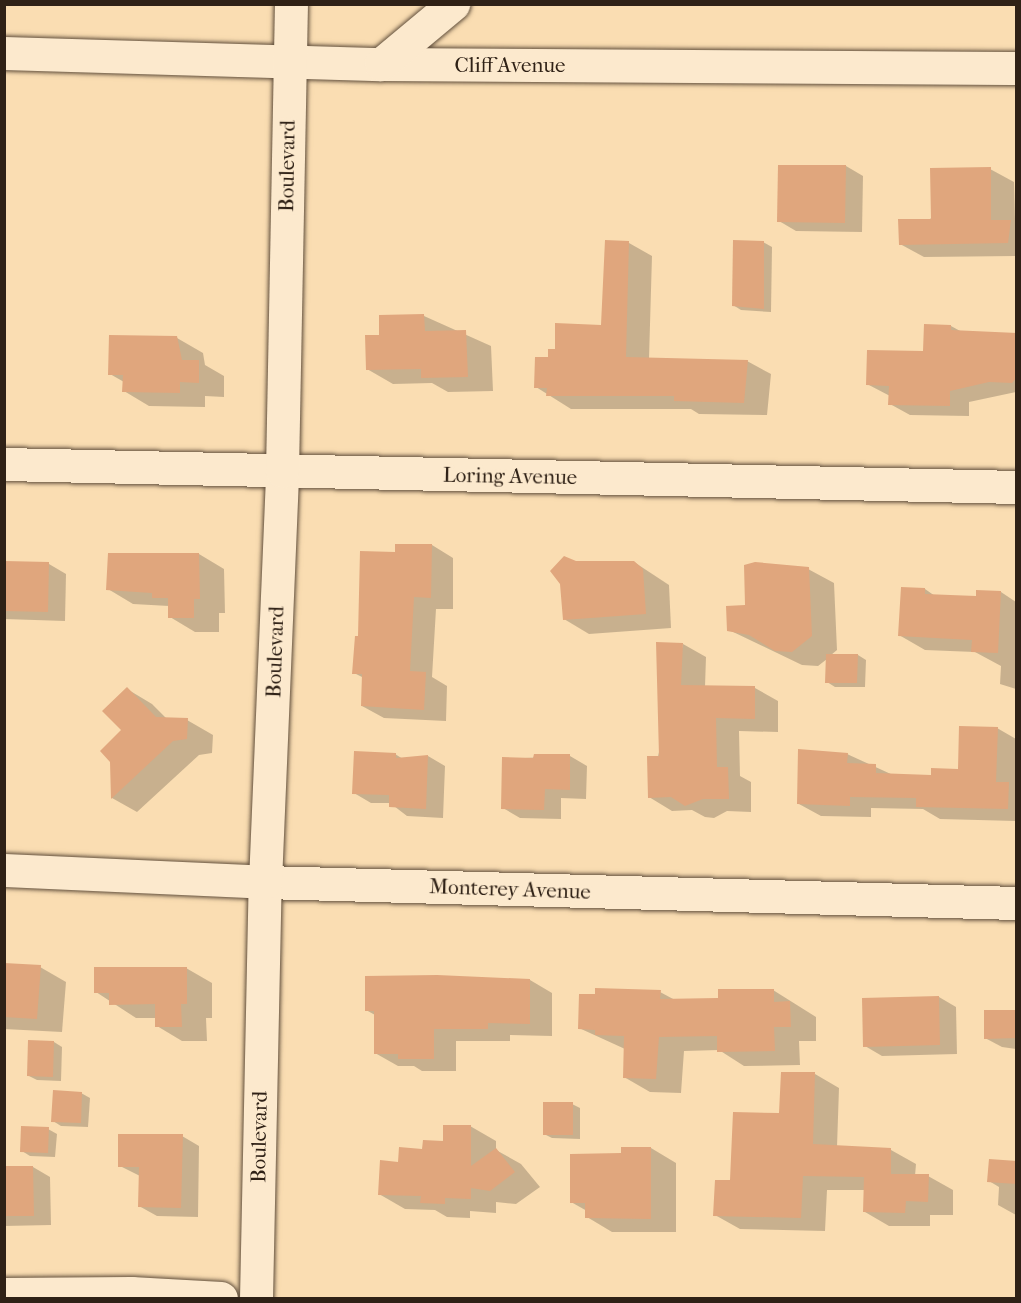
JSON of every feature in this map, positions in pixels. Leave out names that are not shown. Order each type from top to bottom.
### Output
[{"type":"street","name":"Boulevard","points":[[256,1299],[265,882],[282,471],[291,4]]},
{"type":"street","points":[[381,64],[453,4]]},
{"type":"street","name":"Cliff Avenue","points":[[4,53],[381,64],[1017,68]]},
{"type":"street","name":"Loring Avenue","points":[[4,464],[1017,487]]},
{"type":"street","name":"Monterey Avenue","points":[[4,870],[265,882],[1017,903]]},
{"type":"street","points":[[4,1294],[131,1293],[221,1299]]},
{"type":"building","points":[[778,165],[846,165],[845,223],[777,222]]},
{"type":"building","points":[[991,167],[991,220],[1011,220],[1008,243],[899,245],[898,219],[931,219],[930,168]]},
{"type":"building","points":[[605,240],[629,241],[626,357],[748,360],[744,403],[674,401],[674,396],[546,396],[547,388],[534,388],[535,357],[548,357],[548,349],[555,349],[555,323],[601,325]]},
{"type":"building","points":[[733,240],[764,241],[764,309],[732,306]]},
{"type":"building","points":[[424,314],[425,331],[466,330],[468,377],[421,378],[421,369],[366,370],[365,335],[379,335],[379,315]]},
{"type":"building","points":[[924,324],[951,325],[951,330],[1017,333],[1017,377],[1012,383],[989,382],[950,391],[950,406],[888,405],[889,386],[866,385],[867,350],[923,351]]},
{"type":"building","points":[[109,335],[177,336],[182,360],[199,360],[199,383],[180,382],[180,393],[122,392],[123,375],[108,375]]},
{"type":"building","points":[[395,544],[432,544],[431,598],[414,597],[410,671],[426,672],[424,710],[361,706],[362,674],[352,674],[355,636],[358,636],[360,551],[395,552]]},
{"type":"building","points":[[108,553],[199,553],[200,599],[194,599],[194,618],[168,618],[168,598],[152,598],[152,593],[106,590]]},
{"type":"building","points":[[564,556],[576,561],[634,561],[643,569],[646,614],[563,620],[560,584],[550,571]]},
{"type":"building","points":[[4,561],[49,562],[48,612],[4,611]]},
{"type":"building","points":[[755,562],[809,567],[812,636],[792,652],[775,651],[749,635],[727,631],[726,606],[745,605],[744,565]]},
{"type":"building","points":[[901,587],[925,588],[925,594],[976,596],[976,590],[1001,591],[998,653],[971,652],[972,640],[898,636]]},
{"type":"building","points":[[656,642],[683,643],[681,685],[755,686],[755,719],[716,718],[717,767],[728,767],[729,799],[703,799],[685,806],[671,797],[648,798],[647,756],[659,756]]},
{"type":"building","points":[[826,654],[858,654],[857,683],[825,683]]},
{"type":"building","points":[[127,687],[156,717],[188,718],[187,739],[173,741],[111,799],[110,762],[100,751],[121,730],[102,711]]},
{"type":"building","points":[[959,726],[998,727],[996,782],[1009,782],[1008,809],[916,807],[916,798],[850,797],[850,806],[797,804],[798,749],[848,753],[847,763],[876,764],[876,773],[931,775],[931,768],[958,769]]},
{"type":"building","points":[[354,751],[396,753],[396,758],[428,755],[426,809],[389,807],[389,795],[352,794]]},
{"type":"building","points":[[534,754],[570,754],[570,790],[545,789],[544,810],[501,809],[502,757],[533,758]]},
{"type":"building","points":[[4,963],[41,965],[37,1019],[4,1017]]},
{"type":"building","points":[[94,967],[187,967],[187,1004],[181,1004],[182,1027],[155,1027],[155,1004],[109,1005],[109,993],[94,993]]},
{"type":"building","points":[[437,975],[530,979],[530,1024],[488,1023],[488,1029],[434,1029],[434,1059],[398,1059],[398,1054],[374,1054],[374,1011],[365,1011],[365,976]]},
{"type":"building","points":[[595,988],[661,990],[660,999],[718,998],[718,989],[774,989],[774,1002],[790,1001],[791,1027],[774,1027],[775,1051],[717,1052],[717,1036],[659,1037],[656,1079],[623,1078],[624,1036],[595,1035],[595,1030],[578,1029],[579,994],[595,994]]},
{"type":"building","points":[[939,996],[940,1045],[863,1047],[862,998]]},
{"type":"building","points":[[984,1010],[1017,1010],[1017,1038],[984,1039]]},
{"type":"building","points":[[28,1040],[54,1041],[53,1077],[27,1076]]},
{"type":"building","points":[[781,1072],[815,1072],[813,1144],[891,1148],[891,1174],[929,1174],[928,1202],[906,1201],[905,1213],[863,1212],[864,1177],[803,1176],[801,1218],[713,1216],[715,1180],[730,1180],[733,1112],[779,1113]]},
{"type":"building","points":[[53,1090],[82,1092],[81,1123],[51,1122]]},
{"type":"building","points":[[543,1102],[573,1102],[573,1135],[543,1135]]},
{"type":"building","points":[[443,1125],[471,1125],[471,1166],[496,1148],[515,1172],[490,1191],[471,1188],[471,1199],[445,1198],[445,1204],[420,1203],[421,1196],[378,1195],[380,1160],[398,1162],[399,1147],[422,1149],[423,1140],[443,1141]]},
{"type":"building","points":[[21,1126],[49,1127],[48,1153],[20,1152]]},
{"type":"building","points":[[118,1134],[183,1134],[181,1208],[138,1207],[139,1167],[118,1167]]},
{"type":"building","points":[[621,1147],[651,1147],[651,1219],[585,1218],[585,1203],[570,1203],[570,1154],[621,1153]]},
{"type":"building","points":[[989,1159],[1017,1161],[1017,1184],[987,1182]]},
{"type":"building","points":[[4,1166],[33,1166],[34,1216],[4,1216]]}]
